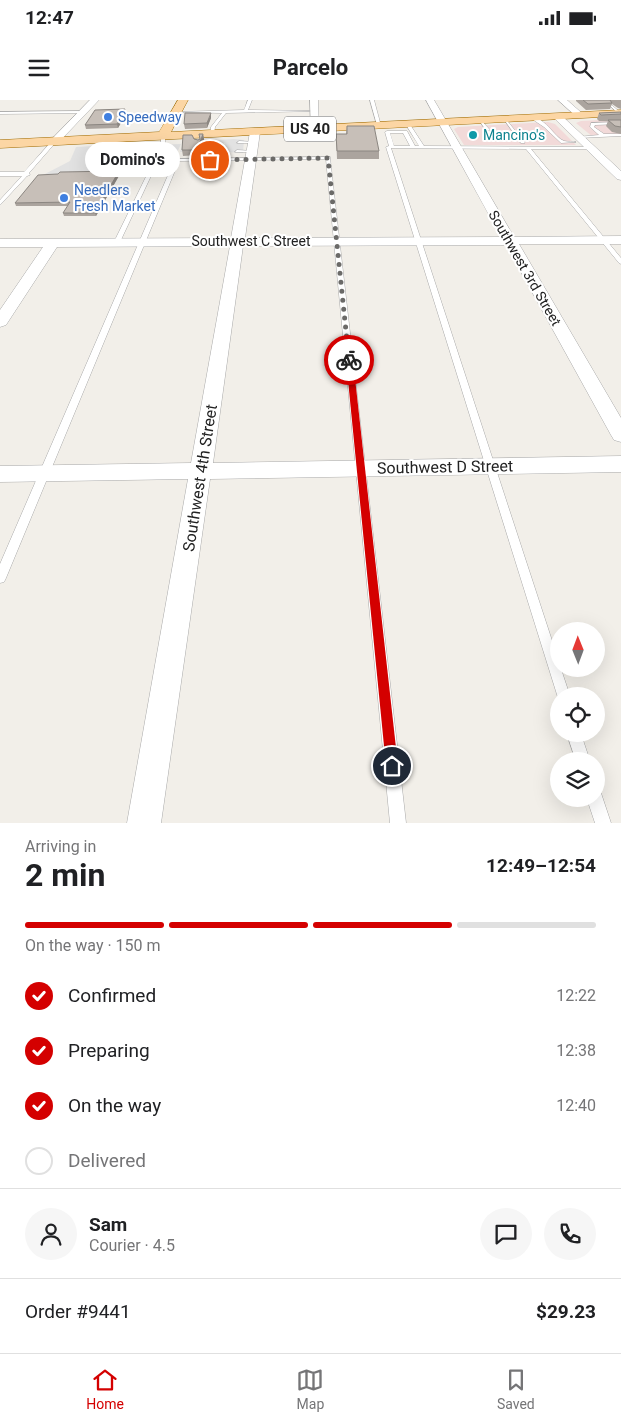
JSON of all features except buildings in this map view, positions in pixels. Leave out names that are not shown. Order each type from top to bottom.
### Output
[{"type":"main road","points":[[163,136],[183,100]]},
{"type":"main road","name":"US 40","points":[[0,144],[163,136],[196,138],[212,134],[229,137],[248,146],[316,128],[387,127],[442,122],[619,114]]},
{"type":"street","points":[[54,142],[95,100]]},
{"type":"street","points":[[314,100],[316,128]]},
{"type":"street","name":"Southwest 3rd Street","points":[[430,100],[621,435]]},
{"type":"street","points":[[562,100],[580,115]]},
{"type":"street","points":[[558,117],[621,176]]},
{"type":"street","name":"Southwest 4th Street","points":[[144,823],[238,241],[248,146]]},
{"type":"street","name":"Southwest C Street","points":[[0,243],[621,240]]},
{"type":"street","points":[[0,322],[53,242]]},
{"type":"street","name":"Southwest D Street","points":[[0,474],[621,464]]},
{"type":"lane","points":[[246,112],[250,100]]},
{"type":"lane","points":[[372,100],[387,127],[392,147]]},
{"type":"lane","points":[[176,112],[315,111]]},
{"type":"lane","points":[[0,113],[84,112]]},
{"type":"lane","points":[[212,134],[213,127],[225,112]]},
{"type":"lane","points":[[603,136],[592,127],[593,124],[619,114]]},
{"type":"lane","points":[[533,118],[546,126],[564,142],[584,142]]},
{"type":"lane","points":[[504,119],[523,142]]},
{"type":"lane","points":[[479,120],[488,129]]},
{"type":"lane","points":[[408,124],[422,147]]},
{"type":"lane","points":[[387,127],[404,132],[413,147]]},
{"type":"lane","points":[[455,144],[527,148],[584,142],[603,136],[621,135]]},
{"type":"lane","points":[[117,242],[162,146],[163,136]]},
{"type":"lane","points":[[481,141],[422,147],[388,147],[560,687]]},
{"type":"lane","points":[[0,203],[28,174],[54,142]]},
{"type":"lane","points":[[0,578],[177,160],[248,146],[328,158],[398,823]]},
{"type":"lane","points":[[527,148],[621,262]]},
{"type":"lane","points":[[0,174],[28,174]]},
{"type":"lane","points":[[598,807],[603,823]]},
{"type":"shaded area","points":[[621,119],[621,136],[593,137],[576,123],[581,121]]},
{"type":"shaded area","points":[[548,122],[555,124],[576,145],[464,145],[454,129],[458,127]]},
{"type":"shaded area","points":[[244,140],[243,153],[227,152],[225,143],[200,146],[199,150],[180,152],[184,142]]},
{"type":"shaded area","points":[[143,143],[150,145],[181,144],[175,157],[171,157],[164,173],[43,175],[70,161],[76,147],[110,145],[110,148],[115,148],[114,145]]},
{"type":"way so far","points":[[210,160],[328,158],[349,360]]},
{"type":"place","name":"Speedway","points":[[108,117]]},
{"type":"place","name":"Mancino's","points":[[473,135]]},
{"type":"place","name":"Domino's","points":[[210,160]]},
{"type":"place","name":"Needlers Fresh Market","points":[[64,198]]},
{"type":"route","points":[[349,360],[392,766]]}]
